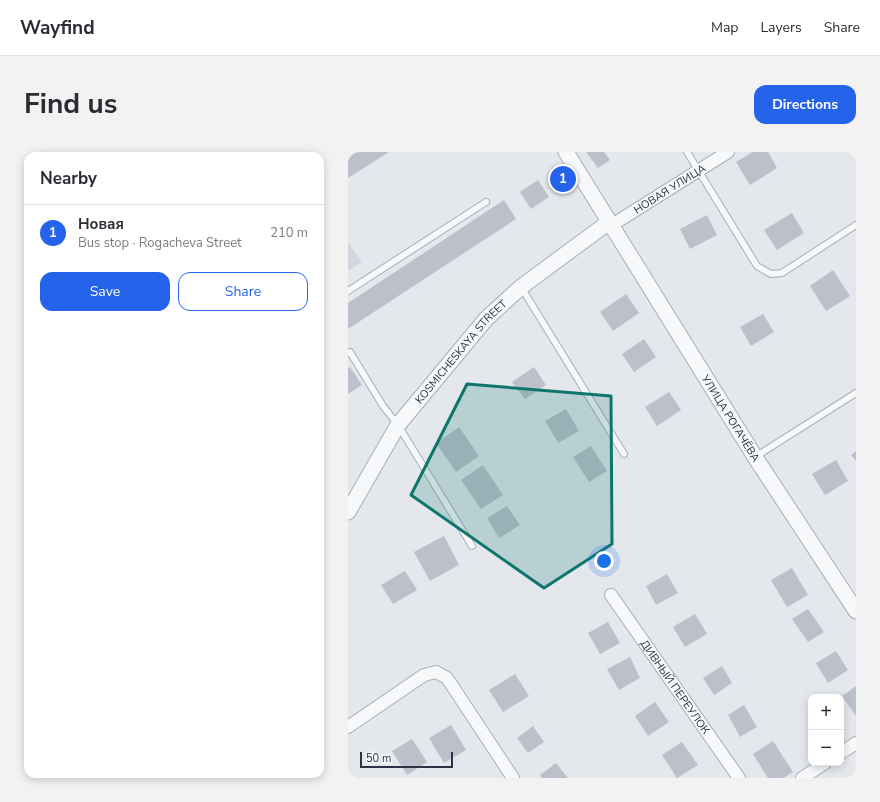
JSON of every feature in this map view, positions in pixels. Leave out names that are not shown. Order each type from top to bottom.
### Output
[{"type":"street","name":"УЛИЦА РОГАЧЁВА","points":[[566,152],[755,457],[856,611]]},
{"type":"street","name":"НОВАЯ УЛИЦА","points":[[610,224],[728,152]]},
{"type":"street","name":"KOSMICHESKAYA STREET","points":[[348,512],[398,425],[486,319],[521,287],[610,224]]},
{"type":"street","name":"ДИВНЫЙ ПЕРЕУЛОК","points":[[611,595],[739,778]]},
{"type":"street","points":[[348,727],[424,675],[436,672],[447,678],[513,778]]},
{"type":"street","points":[[844,751],[856,743]]},
{"type":"street","points":[[802,778],[820,766]]},
{"type":"lane","points":[[687,152],[757,266],[771,274],[782,272],[856,226]]},
{"type":"lane","points":[[348,291],[486,202]]},
{"type":"lane","points":[[521,287],[624,454]]},
{"type":"lane","points":[[348,353],[350,352],[383,406],[398,425],[472,546]]},
{"type":"lane","points":[[755,457],[856,393]]},
{"type":"highlighted area","points":[[467,384],[611,396],[612,544],[544,588],[411,495]]},
{"type":"shaded area","points":[[348,242],[362,262],[348,271]]},
{"type":"building","points":[[348,152],[389,152],[348,178]]},
{"type":"building","points":[[586,152],[604,152],[610,160],[598,168]]},
{"type":"building","points":[[753,152],[768,152],[777,168],[750,185],[736,162]]},
{"type":"building","points":[[538,180],[549,197],[531,209],[520,192]]},
{"type":"building","points":[[504,200],[516,219],[348,329],[348,303]]},
{"type":"building","points":[[792,213],[804,233],[777,250],[764,230]]},
{"type":"building","points":[[707,215],[717,235],[690,249],[680,229]]},
{"type":"building","points":[[833,270],[850,296],[826,311],[810,286]]},
{"type":"building","points":[[626,294],[639,313],[613,331],[600,312]]},
{"type":"building","points":[[763,314],[774,332],[751,346],[740,327]]},
{"type":"building","points":[[644,339],[656,357],[634,372],[622,354]]},
{"type":"building","points":[[350,367],[362,385],[348,394],[348,368]]},
{"type":"building","points":[[534,367],[546,385],[525,399],[512,382]]},
{"type":"building","points":[[669,392],[681,410],[657,426],[645,407]]},
{"type":"building","points":[[566,409],[579,431],[558,443],[545,421]]},
{"type":"building","points":[[459,427],[479,456],[456,472],[436,443]]},
{"type":"building","points":[[591,446],[607,471],[589,482],[573,457]]},
{"type":"building","points":[[856,451],[856,461],[851,455]]},
{"type":"building","points":[[836,460],[848,481],[825,495],[812,474]]},
{"type":"building","points":[[483,465],[503,495],[481,509],[461,480]]},
{"type":"building","points":[[507,506],[520,525],[499,538],[487,518]]},
{"type":"building","points":[[444,536],[459,565],[430,581],[414,552]]},
{"type":"building","points":[[792,568],[808,595],[787,607],[771,580]]},
{"type":"building","points":[[405,571],[417,590],[393,604],[381,585]]},
{"type":"building","points":[[667,574],[678,593],[656,605],[646,586]]},
{"type":"building","points":[[808,609],[824,632],[808,642],[792,619]]},
{"type":"building","points":[[695,614],[707,634],[685,647],[673,627]]},
{"type":"building","points":[[608,622],[620,643],[600,654],[588,633]]},
{"type":"building","points":[[836,651],[848,670],[828,683],[816,663]]},
{"type":"building","points":[[630,657],[640,678],[619,690],[607,669]]},
{"type":"building","points":[[722,666],[732,683],[714,695],[703,678]]},
{"type":"building","points":[[515,674],[529,696],[503,712],[489,690]]},
{"type":"building","points":[[856,686],[856,716],[844,699],[844,695]]},
{"type":"building","points":[[655,702],[669,722],[648,736],[635,716]]},
{"type":"building","points":[[744,705],[757,727],[740,737],[728,715]]},
{"type":"building","points":[[451,725],[466,750],[444,763],[429,738]]},
{"type":"building","points":[[533,726],[544,742],[528,753],[517,738]]},
{"type":"building","points":[[412,739],[427,762],[407,775],[392,751]]},
{"type":"building","points":[[773,741],[793,772],[783,778],[768,778],[753,754]]},
{"type":"building","points":[[682,742],[698,765],[677,778],[662,755]]},
{"type":"building","points":[[556,763],[568,778],[542,778],[540,775]]},
{"type":"place","name":"Новая","points":[[563,179]]}]
